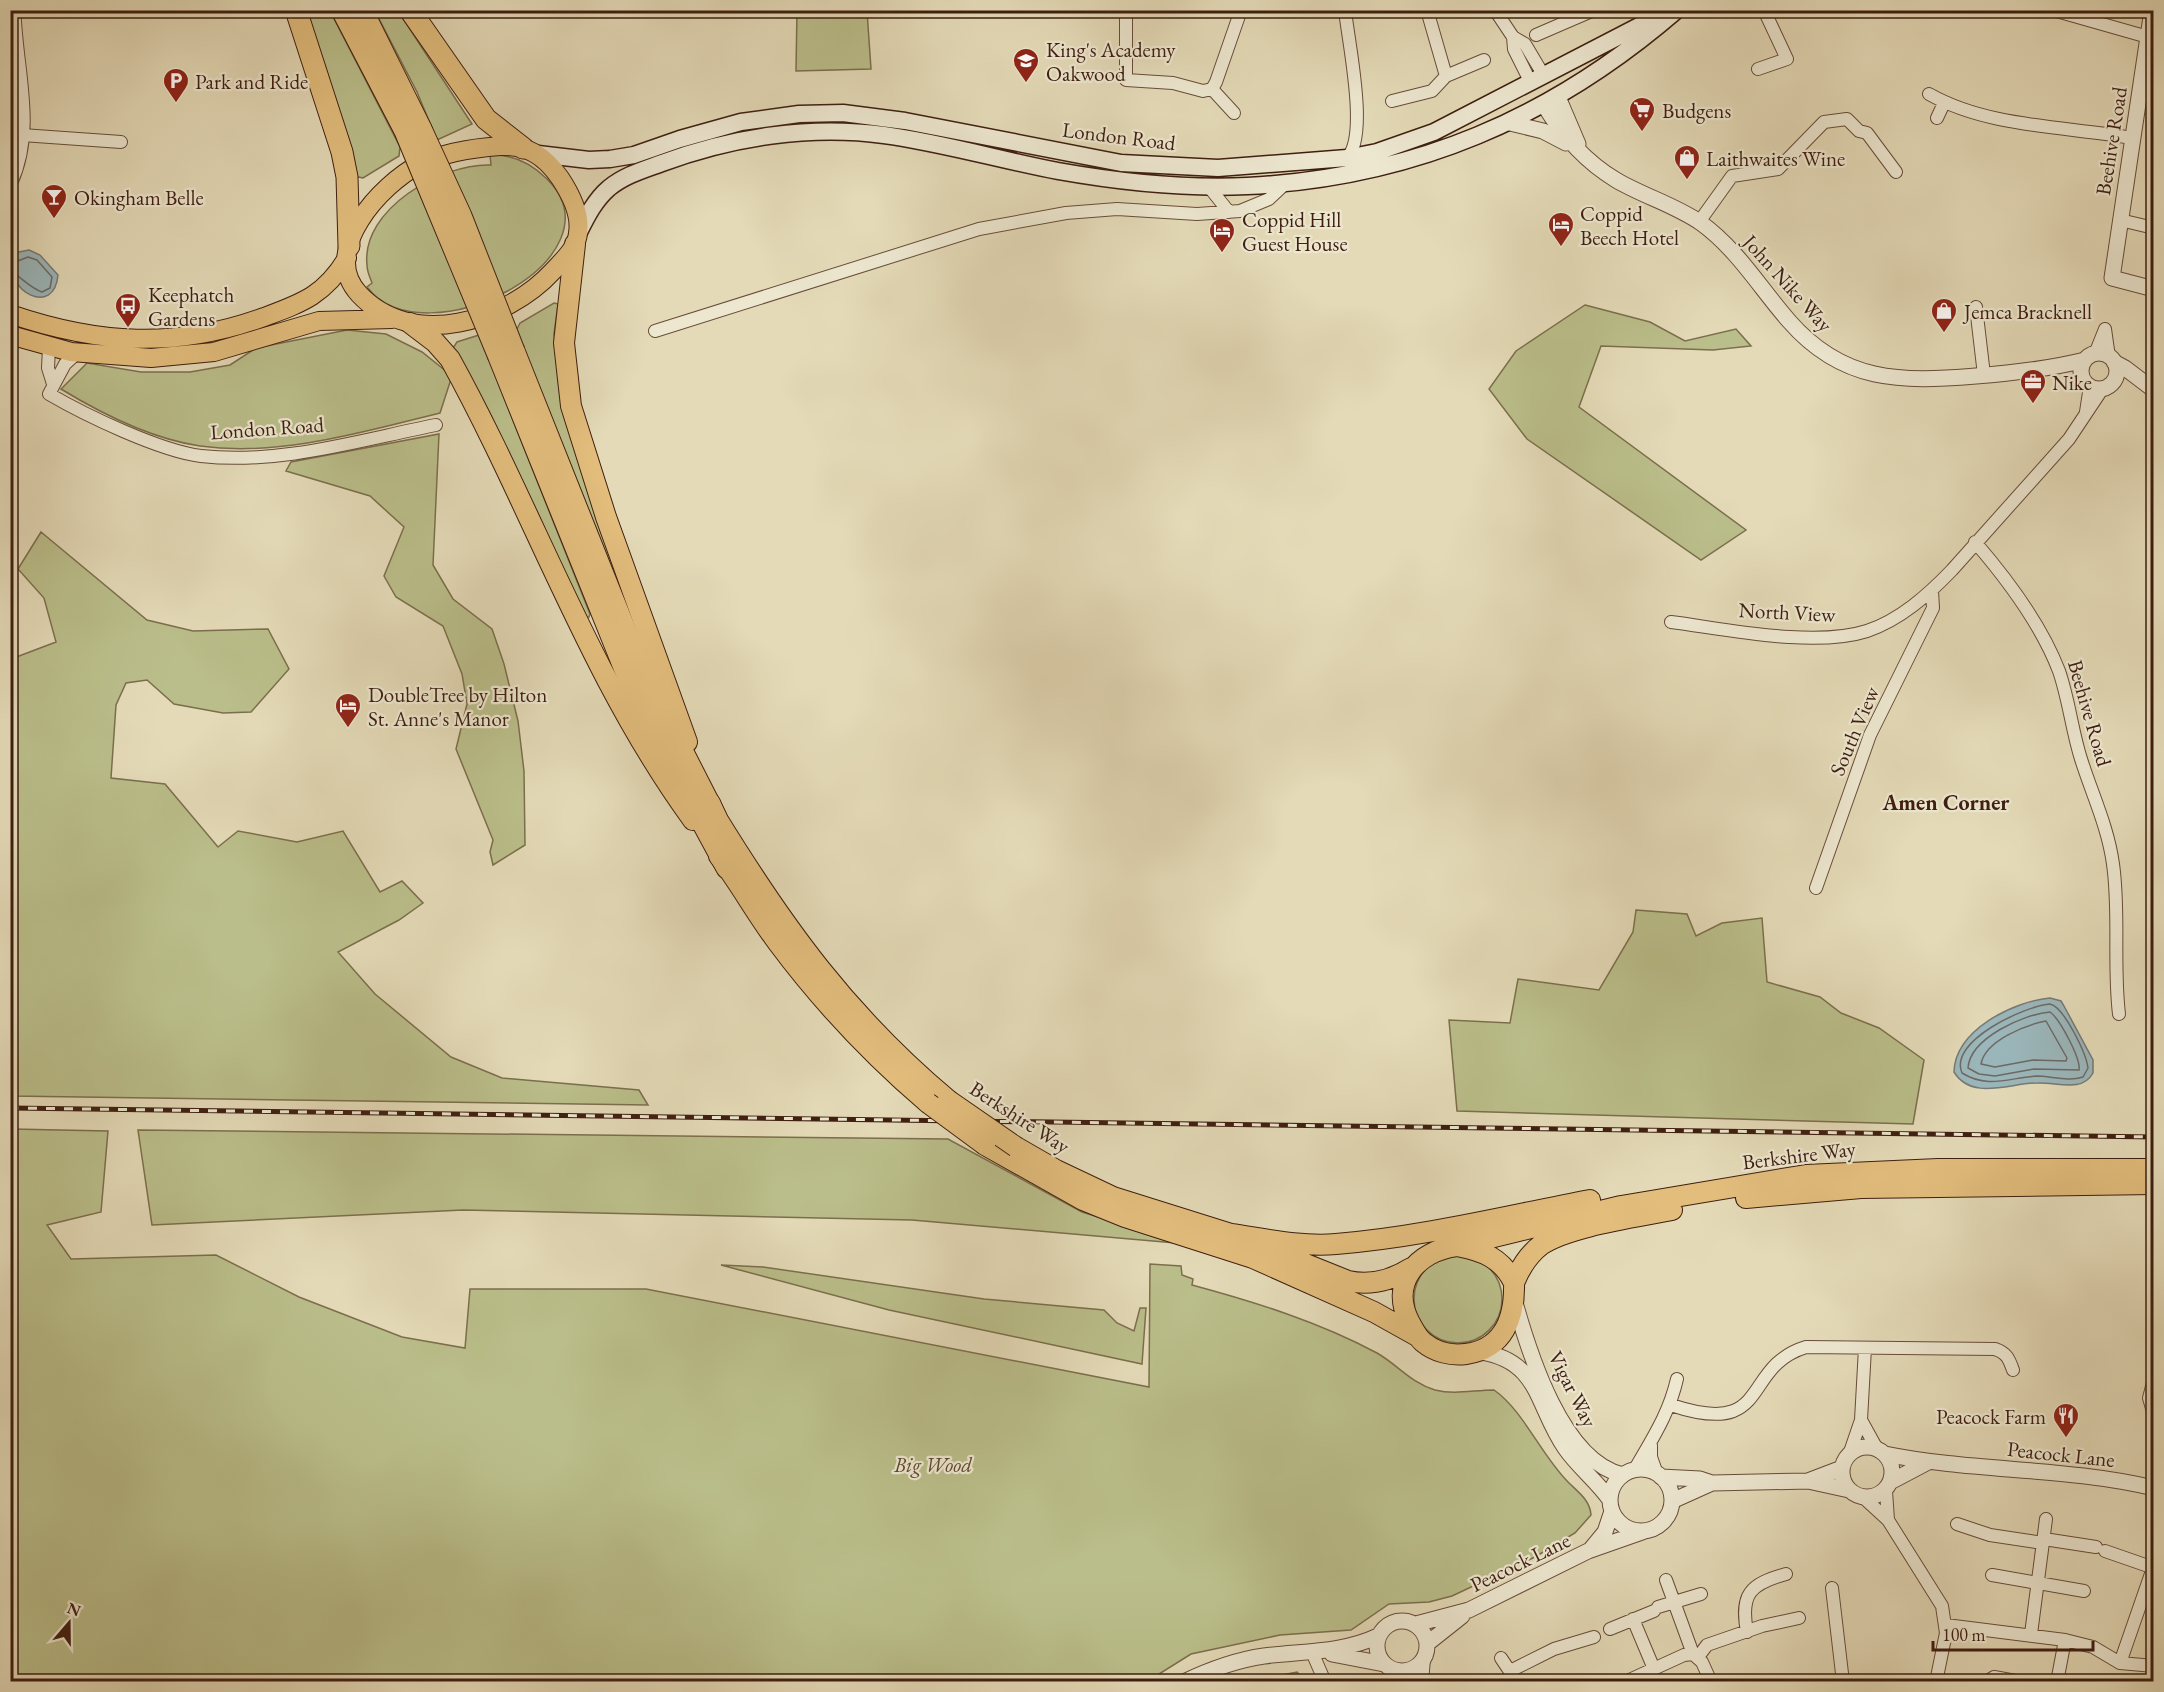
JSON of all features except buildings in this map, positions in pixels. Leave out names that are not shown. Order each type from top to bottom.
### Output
[{"type":"highway","points":[[296,10],[342,152],[346,177],[348,252]]},
{"type":"highway","points":[[342,10],[413,130]]},
{"type":"highway","points":[[362,10],[642,672],[716,817]]},
{"type":"highway","points":[[410,10],[486,119],[530,151]]},
{"type":"highway","name":"Berkshire Way","points":[[577,238],[564,343],[571,406],[655,660],[716,817],[766,899],[822,974],[871,1030],[948,1100],[1016,1147],[1056,1170],[1113,1197],[1231,1234],[1357,1283],[1383,1281],[1411,1268]]},
{"type":"highway","name":"Berkshire Way","points":[[402,321],[435,342],[450,359],[622,705],[661,774],[778,943],[822,998],[870,1051],[928,1103],[985,1145],[1083,1200],[1125,1217],[1253,1258],[1374,1312],[1417,1336]]},
{"type":"highway","points":[[506,354],[640,706],[727,868]]},
{"type":"highway","name":"Berkshire Way","points":[[1456,1246],[1610,1209],[1806,1175],[1938,1169],[2154,1169]]},
{"type":"highway","points":[[1231,1234],[1288,1243],[1335,1244],[1462,1226],[1672,1186],[1754,1176],[1806,1175]]},
{"type":"highway","name":"Berkshire Way","points":[[1514,1290],[1527,1260],[1548,1241],[1576,1231],[1700,1205],[1861,1188],[2154,1184]]},
{"type":"highway","points":[[1456,1246],[1494,1257],[1505,1266],[1514,1290],[1503,1334],[1494,1344],[1481,1352],[1464,1355],[1447,1354],[1431,1347],[1417,1336],[1406,1316],[1403,1302],[1404,1284],[1411,1268],[1428,1254],[1456,1246]]},
{"type":"main road","name":"London Road","points":[[577,238],[602,195],[630,174],[701,149],[784,134],[845,132],[881,135],[937,144],[1059,171],[1214,193],[1344,175],[1420,158],[1510,123],[1545,91],[1670,10]]},
{"type":"main road","name":"London Road","points":[[530,151],[589,160],[610,159],[634,155],[741,122],[790,115],[843,113],[951,130],[1121,163],[1218,168],[1347,158],[1401,144],[1416,146],[1454,134],[1545,91],[1653,31],[1677,10]]},
{"type":"main road","points":[[10,314],[54,327],[98,336],[135,340],[178,339],[249,322],[309,299],[329,284],[348,252],[363,215],[382,192],[420,164],[470,149],[507,146],[530,151],[565,186],[577,217],[577,238],[537,286],[490,315],[449,324],[402,321],[319,321],[291,327],[232,347],[175,357],[133,358],[77,353],[10,335]]},
{"type":"main road","points":[[348,252],[347,272],[355,290],[371,306],[402,321]]},
{"type":"main road","points":[[50,347],[54,327]]},
{"type":"street","points":[[10,182],[19,157],[22,135],[13,10]]},
{"type":"street","points":[[1126,10],[1126,80],[1173,83],[1203,91],[1212,89]]},
{"type":"street","points":[[1212,89],[1241,10]]},
{"type":"street","points":[[1345,10],[1357,124],[1354,146],[1347,158]]},
{"type":"street","points":[[1427,10],[1446,76]]},
{"type":"street","points":[[1495,10],[1513,37],[1514,49],[1545,91]]},
{"type":"street","points":[[1536,35],[1594,10]]},
{"type":"street","points":[[1758,69],[1787,59],[1764,10]]},
{"type":"street","points":[[2053,10],[2148,37]]},
{"type":"street","name":"Beehive Road","points":[[2152,10],[2148,37],[2149,59],[2132,138],[2112,278],[2154,289]]},
{"type":"street","points":[[1392,101],[1432,90],[1446,76],[1484,60]]},
{"type":"street","points":[[1212,89],[1234,113]]},
{"type":"street","name":"John Nike Way","points":[[1545,91],[1582,153]]},
{"type":"street","points":[[1929,94],[1944,103],[1990,117],[2132,138]]},
{"type":"street","points":[[1937,118],[1944,103]]},
{"type":"street","points":[[1699,222],[1732,176],[1778,169],[1824,122],[1847,119],[1859,131],[1867,133],[1896,172]]},
{"type":"street","name":"John Nike Way","points":[[1510,123],[1552,134],[1582,153],[1615,180],[1699,222],[1745,263],[1788,320],[1808,341],[1848,367],[1894,379],[1932,379],[2056,367],[2101,358]]},
{"type":"street","points":[[22,135],[121,142]]},
{"type":"street","points":[[655,332],[979,229],[1066,213],[1097,210],[1215,213],[1250,209],[1269,199],[1286,183]]},
{"type":"street","points":[[1214,193],[1229,212]]},
{"type":"street","points":[[1214,193],[1215,213]]},
{"type":"street","points":[[2120,220],[2154,228]]},
{"type":"street","points":[[1976,307],[1984,375]]},
{"type":"street","name":"London Road","points":[[50,347],[48,368],[53,384],[49,394],[77,410],[166,447],[200,456],[238,457],[302,452],[436,424]]},
{"type":"street","points":[[53,384],[65,364],[77,353]]},
{"type":"street","points":[[2097,384],[2081,369],[2101,358]]},
{"type":"street","points":[[1975,542],[2069,439],[2086,413],[2097,384],[2116,373],[2101,358]]},
{"type":"street","points":[[2101,358],[2126,368],[2153,390]]},
{"type":"street","name":"John Nike Way","points":[[2056,367],[2097,384],[2153,390]]},
{"type":"street","name":"Beehive Road","points":[[1975,542],[2000,571],[2060,673],[2079,752],[2107,832],[2113,864],[2115,985],[2119,1014]]},
{"type":"street","name":"North View","points":[[1671,622],[1806,637],[1864,632],[1894,619],[1932,591],[1975,542]]},
{"type":"street","name":"South View","points":[[1816,888],[1870,735],[1933,608],[1932,591]]},
{"type":"street","name":"Vigar Way","points":[[1514,1290],[1535,1364],[1571,1435],[1593,1461],[1608,1471],[1629,1472]]},
{"type":"street","points":[[1671,1405],[1709,1414],[1731,1413],[1748,1402],[1771,1367],[1785,1356],[1806,1347],[1995,1349],[2003,1352],[2013,1370]]},
{"type":"street","points":[[1849,1490],[1843,1480],[1846,1462],[1862,1420],[1865,1348]]},
{"type":"street","name":"Vigar Way","points":[[1481,1352],[1508,1358],[1522,1370],[1565,1448],[1611,1505]]},
{"type":"street","points":[[1651,1445],[1651,1457],[1659,1475],[1669,1487],[1672,1501],[1664,1521],[1644,1531],[1627,1528],[1618,1522],[1611,1505],[1613,1489],[1651,1445],[1671,1405],[1677,1379]]},
{"type":"street","points":[[2154,1379],[2149,1398],[2154,1415]]},
{"type":"street","points":[[1862,1420],[1893,1468],[1889,1486],[1888,1520]]},
{"type":"street","points":[[1808,1481],[1846,1462],[1861,1448],[1881,1452]]},
{"type":"street","name":"Peacock Lane","points":[[1881,1452],[1928,1462],[2101,1479],[2154,1488]]},
{"type":"street","points":[[1864,1498],[1878,1496],[1889,1486],[1928,1462]]},
{"type":"street","points":[[1629,1472],[1647,1469],[1659,1475],[1712,1483],[1808,1481],[1849,1490],[1864,1498],[1888,1520],[1940,1600],[1946,1624],[1936,1682]]},
{"type":"street","points":[[1672,1501],[1712,1483]]},
{"type":"street","name":"Peacock Lane","points":[[1588,1551],[1605,1532],[1611,1505]]},
{"type":"street","points":[[2031,1634],[2046,1519]]},
{"type":"street","points":[[1957,1524],[1990,1535],[2101,1549],[2153,1568],[2120,1663]]},
{"type":"street","name":"Peacock Lane","points":[[1416,1624],[1469,1610],[1588,1551],[1644,1531]]},
{"type":"street","points":[[1747,1632],[1743,1611],[1750,1592],[1762,1581],[1786,1574]]},
{"type":"street","points":[[1992,1575],[2084,1591]]},
{"type":"street","points":[[1666,1580],[1696,1656],[1711,1682]]},
{"type":"street","points":[[1832,1587],[1843,1682]]},
{"type":"street","points":[[1610,1629],[1656,1609],[1701,1594]]},
{"type":"street","name":"Peacock Lane","points":[[1428,1643],[1469,1610]]},
{"type":"street","points":[[1625,1682],[1654,1669],[1696,1656],[1707,1645],[1762,1626],[1799,1618]]},
{"type":"street","points":[[1633,1619],[1654,1669]]},
{"type":"street","points":[[1384,1664],[1377,1651],[1378,1636],[1382,1630],[1402,1620],[1416,1624],[1426,1636],[1428,1643],[1422,1682]]},
{"type":"street","points":[[1946,1624],[2065,1640],[2093,1647],[2120,1663],[2154,1666]]},
{"type":"street","points":[[1184,1682],[1233,1663],[1262,1656],[1316,1652],[1361,1644],[1378,1636]]},
{"type":"street","points":[[1501,1658],[1515,1676],[1554,1649],[1594,1638]]},
{"type":"street","points":[[2057,1682],[2065,1640]]},
{"type":"street","points":[[1316,1652],[1384,1664],[1405,1676],[1424,1659]]},
{"type":"street","points":[[1316,1652],[1325,1682]]},
{"type":"street","points":[[1986,1682],[1994,1677],[2021,1682]]},
{"type":"green space","points":[[304,11],[330,11],[400,147],[399,156],[363,178],[354,176]]},
{"type":"green space","points":[[375,11],[398,11],[472,124],[437,140],[417,92]]},
{"type":"green space","points":[[797,11],[867,11],[871,69],[796,71]]},
{"type":"green space","points":[[490,155],[514,158],[535,168],[547,179],[564,209],[560,240],[540,268],[508,291],[470,307],[430,313],[394,307],[367,287],[372,283],[367,268],[369,245],[377,225],[391,208],[408,193],[429,181],[471,166],[491,165]]},
{"type":"green space","points":[[554,303],[558,304],[554,334],[559,386],[614,569],[609,564],[516,331],[520,323]]},
{"type":"green space","points":[[1585,305],[1650,322],[1685,341],[1736,329],[1751,346],[1713,350],[1601,346],[1579,407],[1746,530],[1701,560],[1527,439],[1489,389],[1516,351]]},
{"type":"green space","points":[[347,330],[386,334],[422,352],[452,376],[440,413],[321,441],[230,449],[182,443],[164,438],[110,416],[61,389],[87,363],[141,372],[190,372],[230,365],[256,348]]},
{"type":"green space","points":[[479,335],[590,614],[587,618],[453,348],[457,342]]},
{"type":"green space","points":[[439,434],[433,565],[453,599],[492,629],[504,664],[518,721],[524,771],[525,845],[493,865],[490,852],[493,840],[456,749],[467,704],[462,674],[443,626],[396,597],[384,576],[404,527],[370,496],[286,471],[291,462]]},
{"type":"green space","points":[[41,532],[147,620],[193,631],[268,629],[289,669],[251,712],[223,713],[174,704],[147,680],[126,683],[116,705],[111,778],[165,784],[218,847],[238,831],[297,842],[343,831],[380,892],[402,881],[423,903],[399,920],[338,952],[375,994],[451,1057],[502,1078],[639,1090],[648,1105],[11,1096],[11,659],[56,642],[44,598],[18,569]]},
{"type":"green space","points":[[1636,910],[1687,914],[1696,936],[1722,923],[1762,918],[1767,982],[1820,997],[1841,1013],[1879,1028],[1924,1060],[1913,1124],[1457,1111],[1449,1020],[1510,1023],[1518,979],[1599,990],[1633,932]]},
{"type":"green space","name":"Big Wood","points":[[11,1129],[108,1131],[101,1212],[47,1225],[71,1259],[216,1255],[299,1297],[402,1337],[465,1348],[470,1289],[646,1289],[1149,1387],[1150,1264],[1181,1266],[1182,1275],[1193,1279],[1192,1285],[1310,1322],[1377,1353],[1426,1387],[1450,1392],[1494,1390],[1514,1409],[1558,1471],[1583,1497],[1591,1515],[1575,1533],[1535,1557],[1452,1596],[1429,1602],[1389,1604],[1351,1630],[1280,1635],[1191,1654],[1148,1681],[11,1681]]},
{"type":"green space","points":[[138,1130],[948,1139],[1082,1212],[1187,1244],[912,1220],[463,1210],[152,1225]]},
{"type":"green space","points":[[1458,1255],[1475,1259],[1489,1268],[1498,1282],[1502,1299],[1498,1316],[1489,1330],[1475,1339],[1458,1343],[1441,1339],[1427,1330],[1418,1316],[1414,1299],[1418,1282],[1427,1268],[1441,1259]]},
{"type":"green space","points":[[721,1265],[763,1267],[984,1299],[1104,1310],[1117,1323],[1134,1331],[1140,1308],[1146,1308],[1142,1364],[889,1310]]},
{"type":"green space","points":[[1297,1672],[1305,1681],[1250,1681]]},
{"type":"water","points":[[29,250],[40,255],[58,275],[55,288],[48,295],[40,297],[31,295],[16,281],[12,271],[12,259],[19,252]]},
{"type":"water","points":[[2050,998],[2061,1001],[2093,1060],[2093,1073],[2088,1079],[2076,1085],[2037,1083],[1981,1088],[1962,1081],[1954,1072],[1957,1057],[1964,1043],[1989,1020],[2020,1005]]},
{"type":"railway","points":[[10,1108],[2154,1137]]},
{"type":"place","name":"King's Academy Oakwood","points":[[1026,84]]},
{"type":"place","name":"Park and Ride","points":[[176,104]]},
{"type":"place","name":"Budgens","points":[[1642,133]]},
{"type":"place","name":"Laithwaites Wine","points":[[1687,181]]},
{"type":"place","name":"Okingham Belle","points":[[54,220]]},
{"type":"place","name":"Coppid Beech Hotel","points":[[1561,248]]},
{"type":"place","name":"Coppid Hill Guest House","points":[[1222,254]]},
{"type":"place","name":"Keephatch Gardens","points":[[128,329]]},
{"type":"place","name":"Jemca Bracknell","points":[[1944,334]]},
{"type":"place","name":"Nike","points":[[2033,405]]},
{"type":"place","name":"DoubleTree by Hilton St. Anne's Manor","points":[[348,729]]},
{"type":"place","name":"Peacock Farm","points":[[2066,1439]]},
{"type":"district","name":"Amen Corner","points":[[1946,802]]}]
